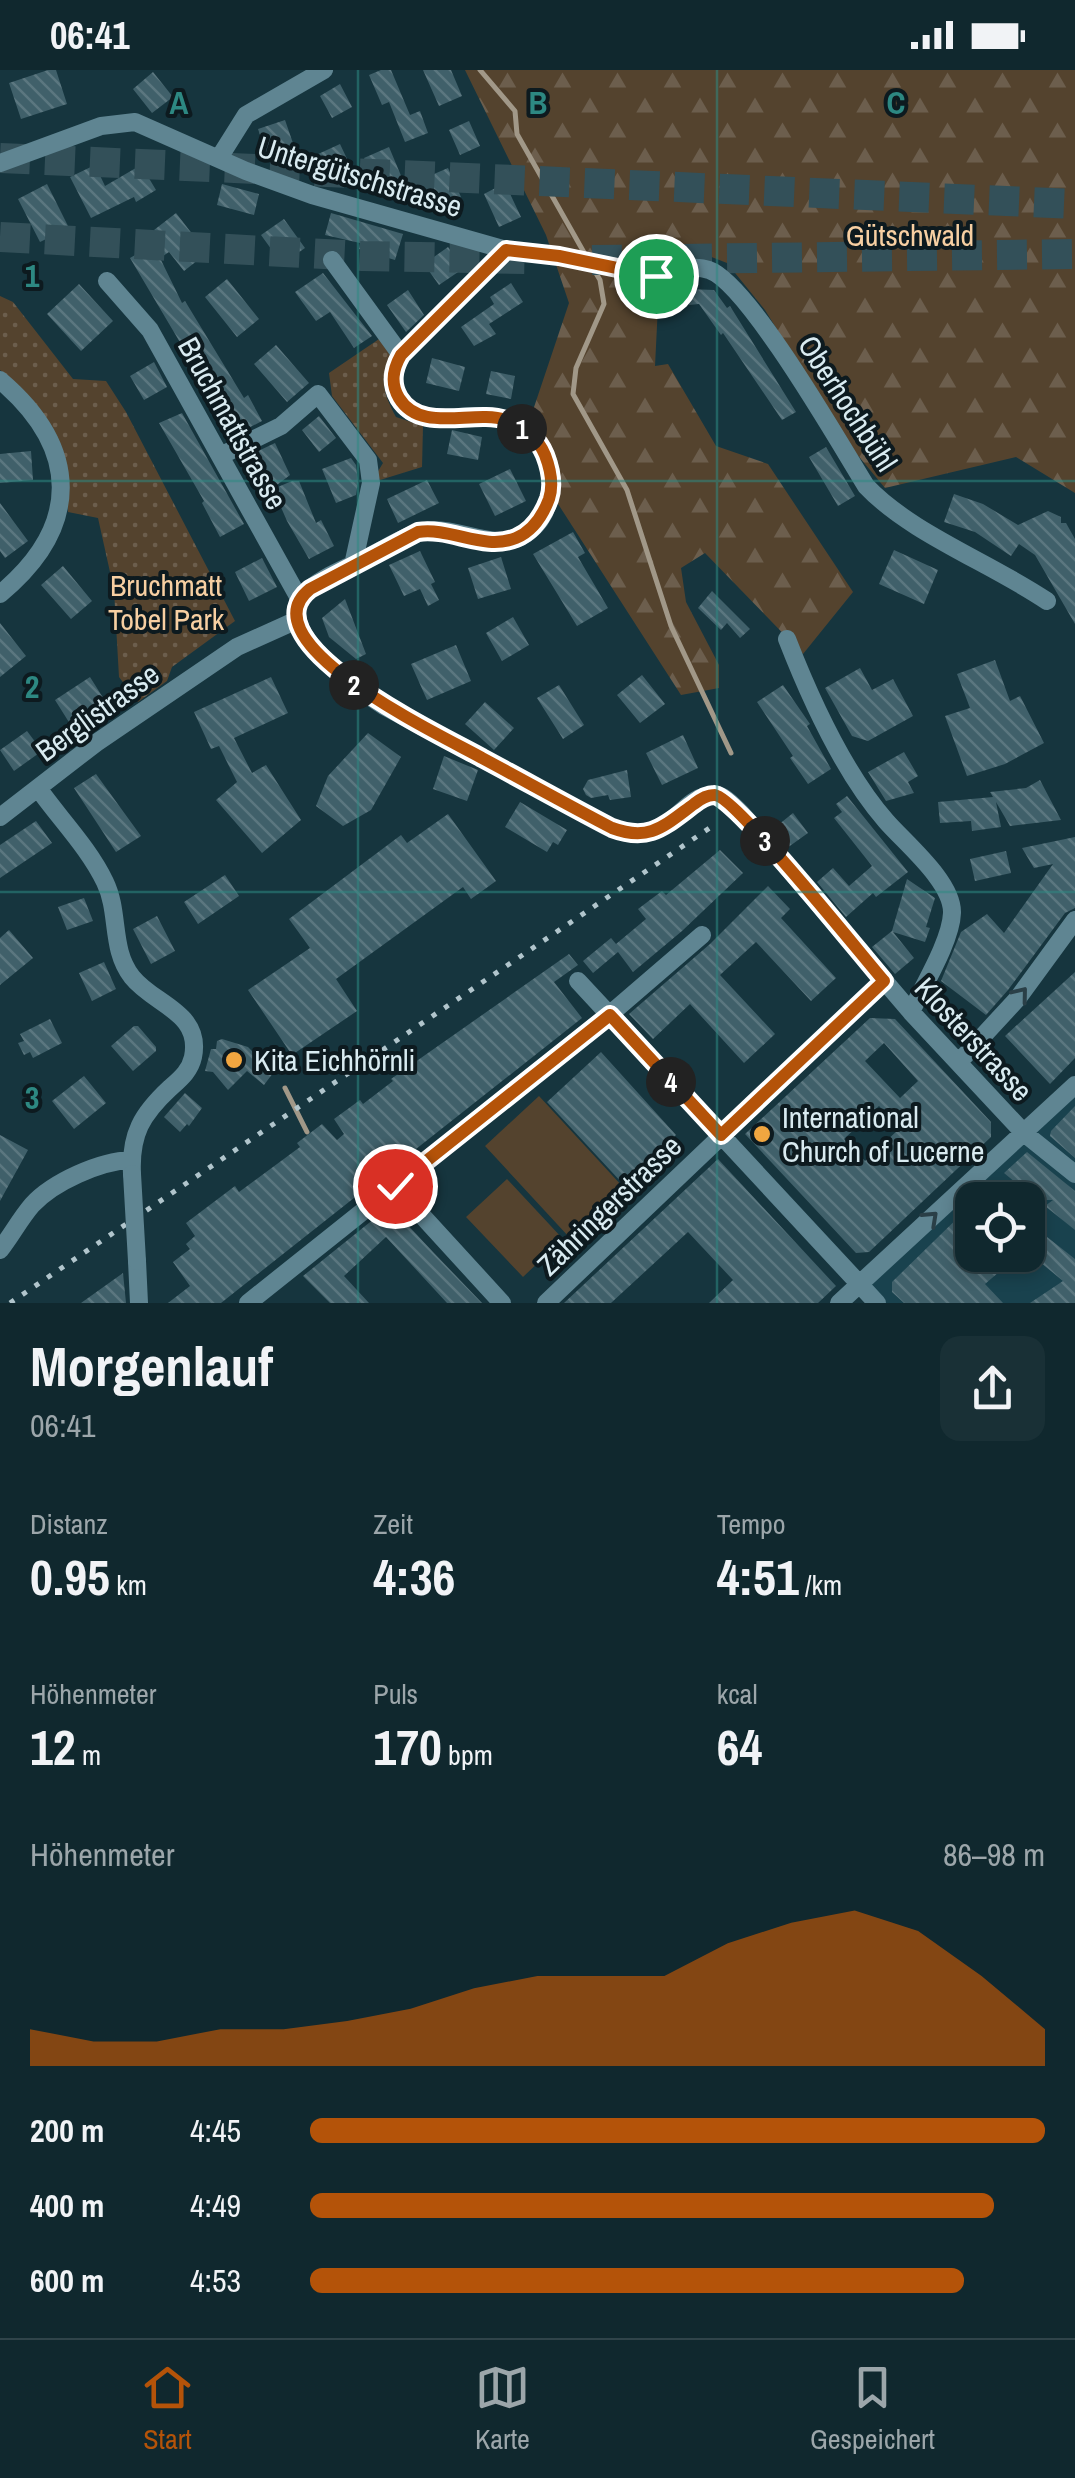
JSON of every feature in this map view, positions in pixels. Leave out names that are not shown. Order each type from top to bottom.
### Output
[{"type":"street","name":"Untergütschstrasse","points":[[324,70],[246,115],[219,158],[312,195],[506,250]]},
{"type":"street","points":[[0,162],[122,122],[148,126],[219,158]]},
{"type":"street","points":[[297,620],[300,600],[310,589],[418,532],[434,530],[484,541],[519,538],[540,519],[551,493],[550,468],[540,444],[506,420],[483,416],[425,417],[412,412],[396,392],[393,376],[401,355],[506,250]]},
{"type":"street","name":"Oberhochbühl","points":[[506,250],[662,274],[707,269],[726,278],[767,328],[866,486],[908,522],[1011,576],[1047,600]]},
{"type":"street","points":[[332,260],[401,355]]},
{"type":"street","name":"Bruchmattstrasse","points":[[107,280],[150,330],[300,600]]},
{"type":"street","points":[[0,380],[26,402],[46,430],[58,466],[60,508],[42,550],[0,594]]},
{"type":"street","points":[[220,456],[281,426],[318,394],[368,460],[370,482],[353,565]]},
{"type":"street","name":"Berglistrasse","points":[[0,817],[138,714],[237,647],[297,620]]},
{"type":"street","name":"Klosterstrasse","points":[[297,620],[306,642],[374,700],[612,828],[630,835],[650,833],[701,799],[714,794],[723,797],[911,1012],[1024,1133],[1075,1174]]},
{"type":"street","points":[[787,639],[800,674],[855,777],[883,817],[950,896],[949,928],[911,1012]]},
{"type":"street","points":[[38,788],[104,880],[112,899],[120,956],[132,976],[146,992],[176,1010],[193,1037],[193,1056],[187,1072],[140,1119],[133,1141],[139,1303]]},
{"type":"street","points":[[959,1062],[1018,998],[1075,920]]},
{"type":"street","points":[[248,1303],[271,1297],[395,1186],[610,1015],[702,935]]},
{"type":"street","points":[[578,981],[877,1303]]},
{"type":"street","name":"Zähringerstrasse","points":[[546,1303],[884,981]]},
{"type":"street","points":[[840,1303],[1075,1085]]},
{"type":"street","points":[[0,1250],[46,1192],[92,1171],[132,1167]]},
{"type":"street","points":[[395,1186],[502,1303]]},
{"type":"shaded area","points":[[1075,1089],[1075,1303],[883,1303],[869,1285],[955,1203],[955,1272],[1045,1272],[1045,1182],[977,1182]]},
{"type":"green space","name":"Gütschwald","points":[[465,70],[1075,70],[1075,493],[1016,457],[885,488],[811,399],[804,373],[765,310],[727,263],[709,256],[654,252],[652,269],[659,285],[655,366],[668,364],[716,446],[768,464],[853,592],[803,654],[705,553],[681,568],[686,602],[719,665],[719,688],[681,695],[551,493],[550,468],[526,431],[569,303],[546,235]]},
{"type":"green space","name":"Bruchmatt Tobel Park","points":[[0,296],[13,302],[73,379],[106,381],[235,621],[172,667],[167,681],[138,702],[119,677],[114,590],[98,518],[68,512],[65,465],[55,432],[34,403],[0,370]]},
{"type":"green space","points":[[382,337],[393,353],[384,378],[385,392],[396,417],[423,426],[422,467],[380,480],[377,473],[383,463],[332,396],[329,373]]},
{"type":"green space","points":[[539,1096],[623,1187],[569,1237],[485,1146]]},
{"type":"green space","points":[[507,1179],[563,1239],[523,1277],[466,1217]]},
{"type":"building","points":[[56,70],[67,104],[21,119],[9,83]]},
{"type":"building","points":[[391,70],[410,115],[420,111],[428,133],[405,142],[389,102],[382,105],[369,75]]},
{"type":"building","points":[[423,70],[451,70],[462,96],[439,106]]},
{"type":"building","points":[[153,72],[173,97],[152,113],[133,89]]},
{"type":"building","points":[[340,84],[352,107],[332,118],[320,96]]},
{"type":"building","points":[[285,120],[295,149],[268,158],[258,129]]},
{"type":"building","points":[[469,121],[480,146],[460,155],[449,130]]},
{"type":"building","points":[[340,144],[349,163],[325,174],[316,155]]},
{"type":"building","points":[[389,147],[402,178],[378,189],[364,158]]},
{"type":"building","points":[[95,165],[105,186],[141,165],[156,190],[136,202],[134,197],[91,218],[70,177]]},
{"type":"building","points":[[448,168],[461,197],[440,206],[427,177]]},
{"type":"building","points":[[505,183],[521,217],[499,227],[484,194]]},
{"type":"building","points":[[47,184],[69,228],[40,242],[18,199]]},
{"type":"building","points":[[222,184],[259,194],[254,215],[217,205]]},
{"type":"building","points":[[176,213],[207,253],[184,271],[169,252],[160,258],[182,303],[185,301],[262,421],[235,435],[130,258],[161,240],[154,230]]},
{"type":"building","points":[[331,213],[403,234],[395,260],[359,249],[360,243],[325,235]]},
{"type":"building","points":[[284,219],[305,248],[282,264],[261,235]]},
{"type":"building","points":[[448,247],[464,268],[439,285],[424,264]]},
{"type":"building","points":[[323,273],[372,336],[354,348],[330,312],[316,321],[295,292]]},
{"type":"building","points":[[227,279],[259,319],[237,337],[205,297]]},
{"type":"building","points":[[511,283],[523,302],[489,324],[496,334],[474,346],[461,327],[494,304],[490,297]]},
{"type":"building","points":[[79,284],[113,321],[81,351],[47,314]]},
{"type":"building","points":[[689,289],[714,290],[727,308],[730,306],[796,412],[782,420],[723,333],[699,304],[689,305]]},
{"type":"building","points":[[408,290],[424,315],[406,332],[387,305]]},
{"type":"building","points":[[276,345],[309,383],[287,402],[254,364]]},
{"type":"building","points":[[432,358],[465,367],[459,391],[426,383]]},
{"type":"building","points":[[154,362],[167,387],[144,400],[130,376]]},
{"type":"building","points":[[491,371],[515,376],[511,399],[486,394]]},
{"type":"building","points":[[182,413],[244,524],[220,537],[159,423]]},
{"type":"building","points":[[319,416],[336,438],[319,452],[302,430]]},
{"type":"building","points":[[452,430],[482,437],[478,460],[447,454]]},
{"type":"building","points":[[275,443],[290,475],[273,488],[269,479],[262,482],[250,455]]},
{"type":"building","points":[[826,447],[855,496],[838,506],[809,457]]},
{"type":"building","points":[[31,451],[33,480],[0,483],[0,454]]},
{"type":"building","points":[[351,458],[356,465],[356,495],[336,503],[322,469]]},
{"type":"building","points":[[510,469],[526,501],[495,516],[479,484]]},
{"type":"building","points":[[427,480],[439,503],[398,523],[387,499]]},
{"type":"building","points":[[299,481],[316,523],[321,520],[334,546],[309,559],[273,489]]},
{"type":"building","points":[[954,494],[983,504],[1018,525],[1048,511],[1061,517],[1061,523],[1066,523],[1075,539],[1075,624],[1035,555],[1019,544],[1011,556],[975,532],[944,522]]},
{"type":"building","points":[[0,503],[28,541],[5,558],[0,551]]},
{"type":"building","points":[[573,532],[585,553],[578,557],[608,608],[577,626],[533,554]]},
{"type":"building","points":[[894,550],[938,570],[924,604],[879,584]]},
{"type":"building","points":[[420,551],[439,600],[428,606],[420,589],[404,596],[389,565]]},
{"type":"building","points":[[501,557],[511,589],[478,599],[468,568]]},
{"type":"building","points":[[262,558],[277,587],[249,601],[235,572]]},
{"type":"building","points":[[63,566],[92,601],[71,619],[41,585]]},
{"type":"building","points":[[712,591],[750,629],[740,638],[727,623],[721,630],[698,608]]},
{"type":"building","points":[[345,599],[366,654],[356,659],[329,637],[322,618]]},
{"type":"building","points":[[513,617],[529,645],[502,661],[486,633]]},
{"type":"building","points":[[0,623],[26,656],[0,677]]},
{"type":"building","points":[[456,645],[471,681],[427,700],[411,664]]},
{"type":"building","points":[[995,660],[1010,701],[1020,696],[1044,743],[1005,764],[967,776],[945,716],[970,708],[957,674]]},
{"type":"building","points":[[860,668],[872,690],[893,679],[913,716],[868,741],[852,736],[825,688]]},
{"type":"building","points":[[642,675],[665,704],[640,723],[617,695]]},
{"type":"building","points":[[90,677],[107,704],[72,727],[55,700]]},
{"type":"building","points":[[271,677],[288,713],[234,738],[252,773],[266,765],[301,820],[262,853],[216,800],[237,782],[219,746],[211,749],[194,712]]},
{"type":"building","points":[[559,685],[584,725],[563,739],[537,698]]},
{"type":"building","points":[[783,685],[810,724],[807,726],[831,769],[808,784],[757,702]]},
{"type":"building","points":[[485,702],[514,728],[494,750],[465,724]]},
{"type":"building","points":[[27,731],[42,751],[14,771],[0,750]]},
{"type":"building","points":[[368,733],[401,757],[371,810],[343,826],[316,806],[328,776]]},
{"type":"building","points":[[683,735],[698,768],[662,785],[646,753]]},
{"type":"building","points":[[904,752],[918,776],[908,782],[914,793],[886,801],[868,772]]},
{"type":"building","points":[[444,756],[478,770],[467,801],[433,789]]},
{"type":"building","points":[[627,770],[631,797],[610,800],[608,795],[586,795],[583,789],[588,780]]},
{"type":"building","points":[[96,774],[141,836],[116,852],[74,788]]},
{"type":"building","points":[[1040,780],[1061,820],[1010,826],[996,802],[1001,827],[972,831],[971,821],[940,823],[938,802],[993,797],[990,792],[1026,788]]},
{"type":"building","points":[[847,796],[908,872],[876,897],[873,893],[846,917],[817,882],[833,868],[849,886],[872,866],[834,818],[842,812],[836,804]]},
{"type":"building","points":[[520,802],[567,830],[558,845],[553,842],[547,852],[505,827]]},
{"type":"building","points":[[793,813],[808,833],[787,848],[772,830]]},
{"type":"building","points":[[448,814],[496,881],[471,899],[463,887],[336,979],[357,1011],[292,1055],[248,990],[310,948],[289,919],[401,835],[407,843]]},
{"type":"building","points":[[36,821],[52,843],[0,878],[0,845]]},
{"type":"building","points":[[1075,837],[1075,908],[1065,913],[986,1015],[941,981],[961,932],[987,914],[1004,933],[1053,864],[1034,868],[1022,848]]},
{"type":"building","points":[[720,850],[743,873],[633,972],[618,952],[593,973],[583,961],[611,938],[616,944],[646,919],[638,909],[662,891],[666,895]]},
{"type":"building","points":[[1006,851],[1011,873],[975,881],[970,859]]},
{"type":"building","points":[[225,875],[239,896],[198,924],[184,902]]},
{"type":"building","points":[[907,879],[935,898],[925,942],[893,932],[914,958],[895,974],[872,947],[892,931]]},
{"type":"building","points":[[768,886],[790,909],[781,918],[836,978],[811,1001],[756,942],[720,975],[775,1034],[744,1063],[690,1004],[653,1039],[629,1014],[710,944]]},
{"type":"building","points":[[84,898],[93,921],[67,930],[58,907]]},
{"type":"building","points":[[157,916],[175,951],[151,964],[133,929]]},
{"type":"building","points":[[9,930],[33,958],[0,985],[0,938]]},
{"type":"building","points":[[569,954],[578,965],[554,982],[582,1018],[221,1303],[168,1303],[190,1286],[173,1262],[190,1249],[186,1244],[195,1236],[186,1223],[235,1186],[239,1192],[300,1147],[297,1143],[322,1124],[337,1140],[344,1134],[334,1119],[360,1100],[363,1104],[391,1079]]},
{"type":"building","points":[[104,962],[116,989],[92,1001],[79,973]]},
{"type":"building","points":[[1075,972],[1075,1058],[1050,1084],[1005,1036]]},
{"type":"building","points":[[870,1018],[895,1019],[991,1122],[991,1137],[869,1252],[856,1253],[745,1134]],"holes":[[[884,1043],[918,1081],[900,1098],[865,1061]],[[879,1106],[900,1128],[865,1161],[844,1139]]]},
{"type":"building","points":[[50,1019],[62,1043],[33,1058],[30,1052],[24,1055],[18,1043],[24,1041],[20,1034]]},
{"type":"building","points":[[138,1026],[156,1051],[133,1071],[111,1046]]},
{"type":"building","name":"Kita Eichhörnli","points":[[217,1041],[248,1047],[273,1073],[264,1085],[247,1071],[228,1090],[213,1072],[205,1071],[211,1049],[216,1049]]},
{"type":"building","points":[[601,1052],[676,1135],[623,1184],[547,1102]]},
{"type":"building","points":[[84,1076],[106,1103],[74,1129],[52,1101]]},
{"type":"building","points":[[185,1093],[202,1108],[180,1132],[164,1117]]},
{"type":"building","points":[[1075,1106],[1075,1158],[1050,1136]]},
{"type":"building","points":[[0,1135],[28,1150],[0,1201]]},
{"type":"building","points":[[1027,1152],[1075,1191],[1075,1230],[1045,1206],[1053,1200],[1045,1200],[1045,1182],[1015,1182],[1004,1173]]},
{"type":"building","points":[[718,1159],[836,1286],[818,1303],[709,1303],[733,1280],[688,1232],[611,1303],[564,1303]]},
{"type":"building","points":[[390,1206],[482,1303],[447,1303],[386,1237],[344,1276],[369,1303],[330,1303],[303,1276]]},
{"type":"building","points":[[955,1221],[955,1272],[999,1272],[985,1284],[1003,1303],[904,1303],[892,1292],[892,1282]]},
{"type":"building","points":[[1045,1235],[1075,1259],[1075,1303],[1030,1303],[1063,1281],[1045,1266]]},
{"type":"building","points":[[123,1273],[126,1303],[81,1303]]},
{"type":"waterway","points":[[480,70],[515,111],[517,134],[586,256]]},
{"type":"waterway","points":[[594,270],[604,304],[576,368],[573,394],[627,490],[671,626],[731,753]]},
{"type":"waterway","points":[[285,1088],[307,1132]]},
{"type":"tunnel","points":[[0,158],[1075,204]]},
{"type":"tunnel","points":[[0,237],[362,256],[526,259]]},
{"type":"tunnel","points":[[592,260],[1075,254]]},
{"type":"railway","points":[[10,1303],[711,827]]},
{"type":"place","name":"Kita Eichhörnli","points":[[234,1060]]},
{"type":"place","name":"International Church of Lucerne","points":[[762,1134]]},
{"type":"route","points":[[395,1186],[610,1015],[721,1135],[884,981],[723,797],[714,794],[701,799],[650,833],[630,835],[612,828],[365,694],[306,642],[297,620],[297,607],[310,589],[418,532],[434,530],[484,541],[504,541],[519,538],[540,519],[551,493],[550,468],[540,444],[506,420],[483,416],[425,417],[412,412],[396,392],[393,376],[401,355],[506,250],[559,256],[656,276]]}]
